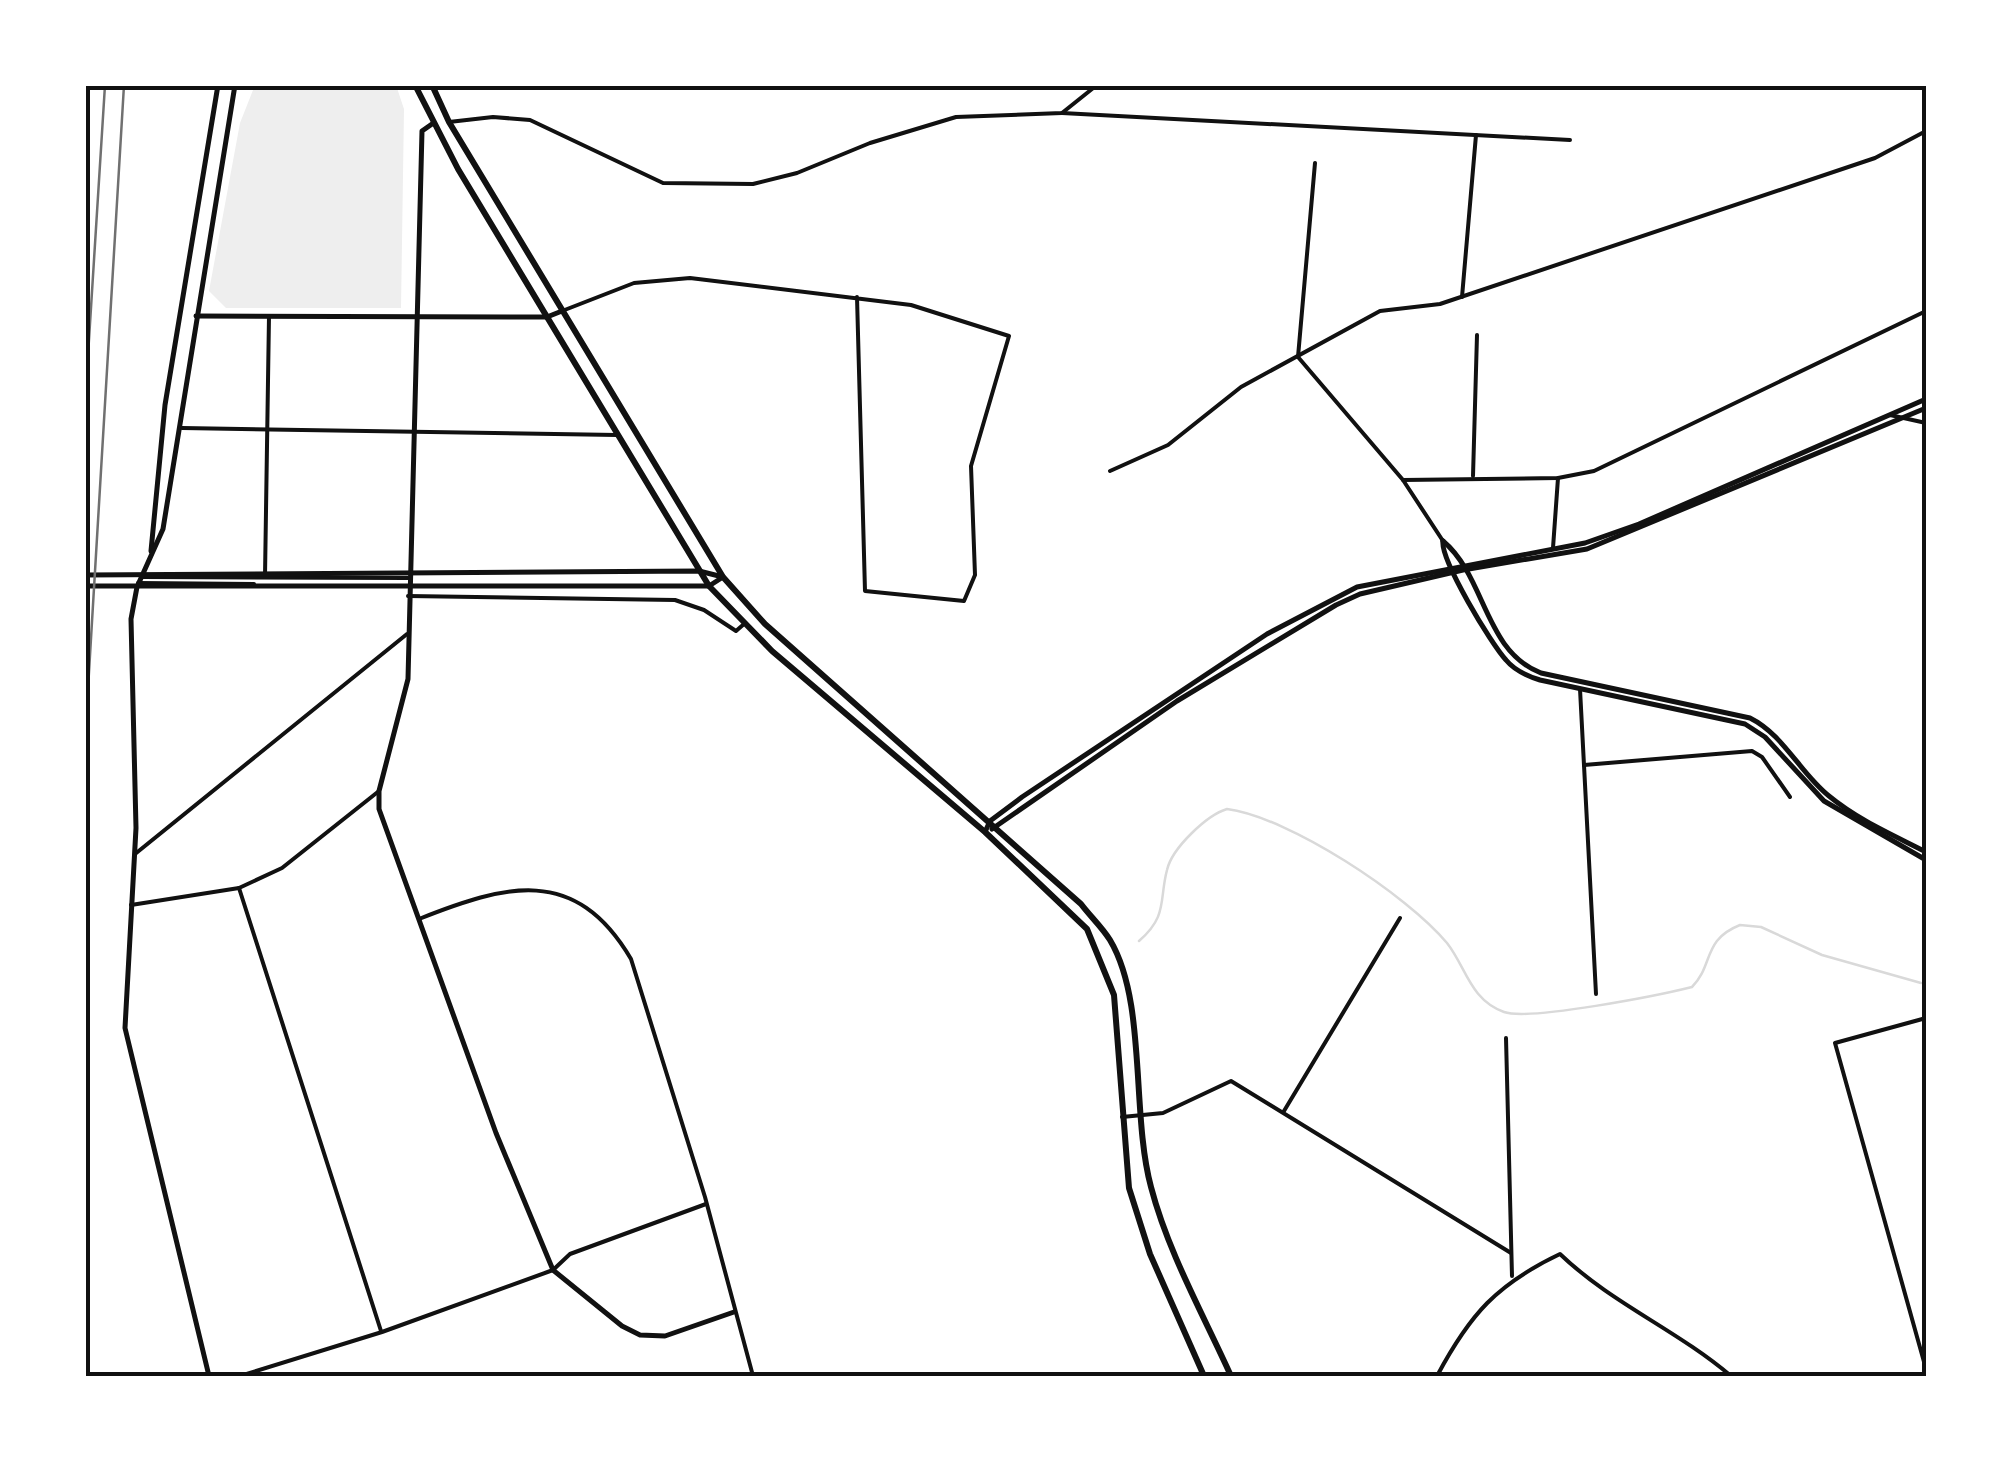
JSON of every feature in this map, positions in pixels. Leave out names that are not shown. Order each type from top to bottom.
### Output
[{"type":"main road","points":[[151,554],[165,405],[218,85]]},
{"type":"main road","points":[[208,1376],[125,1028],[135,854],[131,619],[140,580],[163,529],[235,85]]},
{"type":"main road","points":[[414,85],[432,124],[709,586],[744,624],[1068,907],[1102,956],[1114,995],[1129,1188],[1150,1254],[1204,1376]]},
{"type":"main road","points":[[432,85],[450,122],[723,578],[765,624],[1081,904],[1110,940],[1131,1006],[1137,1116],[1150,1186],[1167,1236],[1231,1376]]},
{"type":"main road","points":[[432,124],[422,131],[414,315],[408,678],[379,809],[496,1132],[553,1270],[622,1326],[640,1335],[666,1336],[734,1312]]},
{"type":"main road","points":[[196,316],[546,317],[562,311]]},
{"type":"main road","points":[[985,832],[1177,701],[1336,605],[1452,569],[1553,549],[1639,524],[1926,399]]},
{"type":"main road","points":[[165,405],[180,407]]},
{"type":"main road","points":[[1461,567],[1587,549],[1926,408]]},
{"type":"main road","points":[[1443,541],[1506,648],[1529,669],[1750,718],[1770,732],[1836,802],[1926,852]]},
{"type":"main road","points":[[1443,541],[1442,550],[1452,569],[1510,665],[1540,680],[1745,724],[1764,737],[1824,801],[1926,860]]},
{"type":"main road","points":[[85,575],[699,571],[723,578]]},
{"type":"main road","points":[[85,586],[709,586],[723,578]]},
{"type":"street","points":[[1062,113],[1097,85]]},
{"type":"street","points":[[450,122],[493,117],[530,120],[663,183],[752,184],[797,173],[870,142],[956,117],[1062,113],[1570,140]]},
{"type":"street","points":[[1110,471],[1168,445],[1241,386],[1380,311],[1462,297],[1875,158],[1926,131]]},
{"type":"street","points":[[1462,297],[1476,135]]},
{"type":"street","points":[[1314,163],[1298,357],[1403,480],[1443,541]]},
{"type":"street","points":[[562,311],[634,283],[690,278],[857,298],[911,305],[1009,336],[970,466],[975,575],[964,601],[865,591],[857,298]]},
{"type":"street","points":[[1403,480],[1473,476],[1558,478],[1594,471],[1926,311]]},
{"type":"street","points":[[265,577],[269,316]]},
{"type":"street","points":[[1473,476],[1477,335]]},
{"type":"street","points":[[1890,415],[1926,424]]},
{"type":"street","points":[[178,428],[617,434]]},
{"type":"street","points":[[1553,549],[1558,478]]},
{"type":"street","points":[[140,580],[265,577],[408,581]]},
{"type":"street","points":[[140,580],[408,581]]},
{"type":"street","points":[[408,596],[660,598],[704,610],[736,631],[744,624]]},
{"type":"street","points":[[135,854],[408,634]]},
{"type":"street","points":[[1580,688],[1596,994]]},
{"type":"street","points":[[1584,765],[1752,752],[1762,756],[1790,797]]},
{"type":"street","points":[[131,905],[239,888],[282,868],[380,791]]},
{"type":"street","points":[[239,888],[382,1332]]},
{"type":"street","points":[[419,920],[500,890],[538,890],[591,910],[615,932],[631,959],[706,1204],[753,1376]]},
{"type":"street","points":[[1283,1112],[1400,918]]},
{"type":"street","points":[[1926,1018],[1835,1043],[1926,1368]]},
{"type":"street","points":[[1506,1038],[1512,1276]]},
{"type":"street","points":[[1122,1117],[1163,1112],[1232,1081],[1511,1253]]},
{"type":"street","points":[[240,1376],[382,1332],[553,1270],[570,1254],[706,1204]]},
{"type":"street","points":[[1438,1376],[1460,1334],[1512,1276],[1560,1254],[1586,1279],[1697,1347],[1732,1376]]},
{"type":"shaded area","points":[[255,85],[358,85],[360,89],[396,85],[404,109],[401,308],[226,308],[209,291],[240,123]]},
{"type":"waterway","points":[[1139,941],[1158,915],[1170,861],[1201,825],[1227,809],[1253,815],[1313,842],[1376,882],[1429,924],[1447,943],[1483,1000],[1504,1012],[1566,1010],[1692,987],[1714,945],[1740,925],[1761,927],[1822,955],[1921,983]]},
{"type":"railway","points":[[85,403],[105,85]]},
{"type":"railway","points":[[85,739],[124,85]]}]
